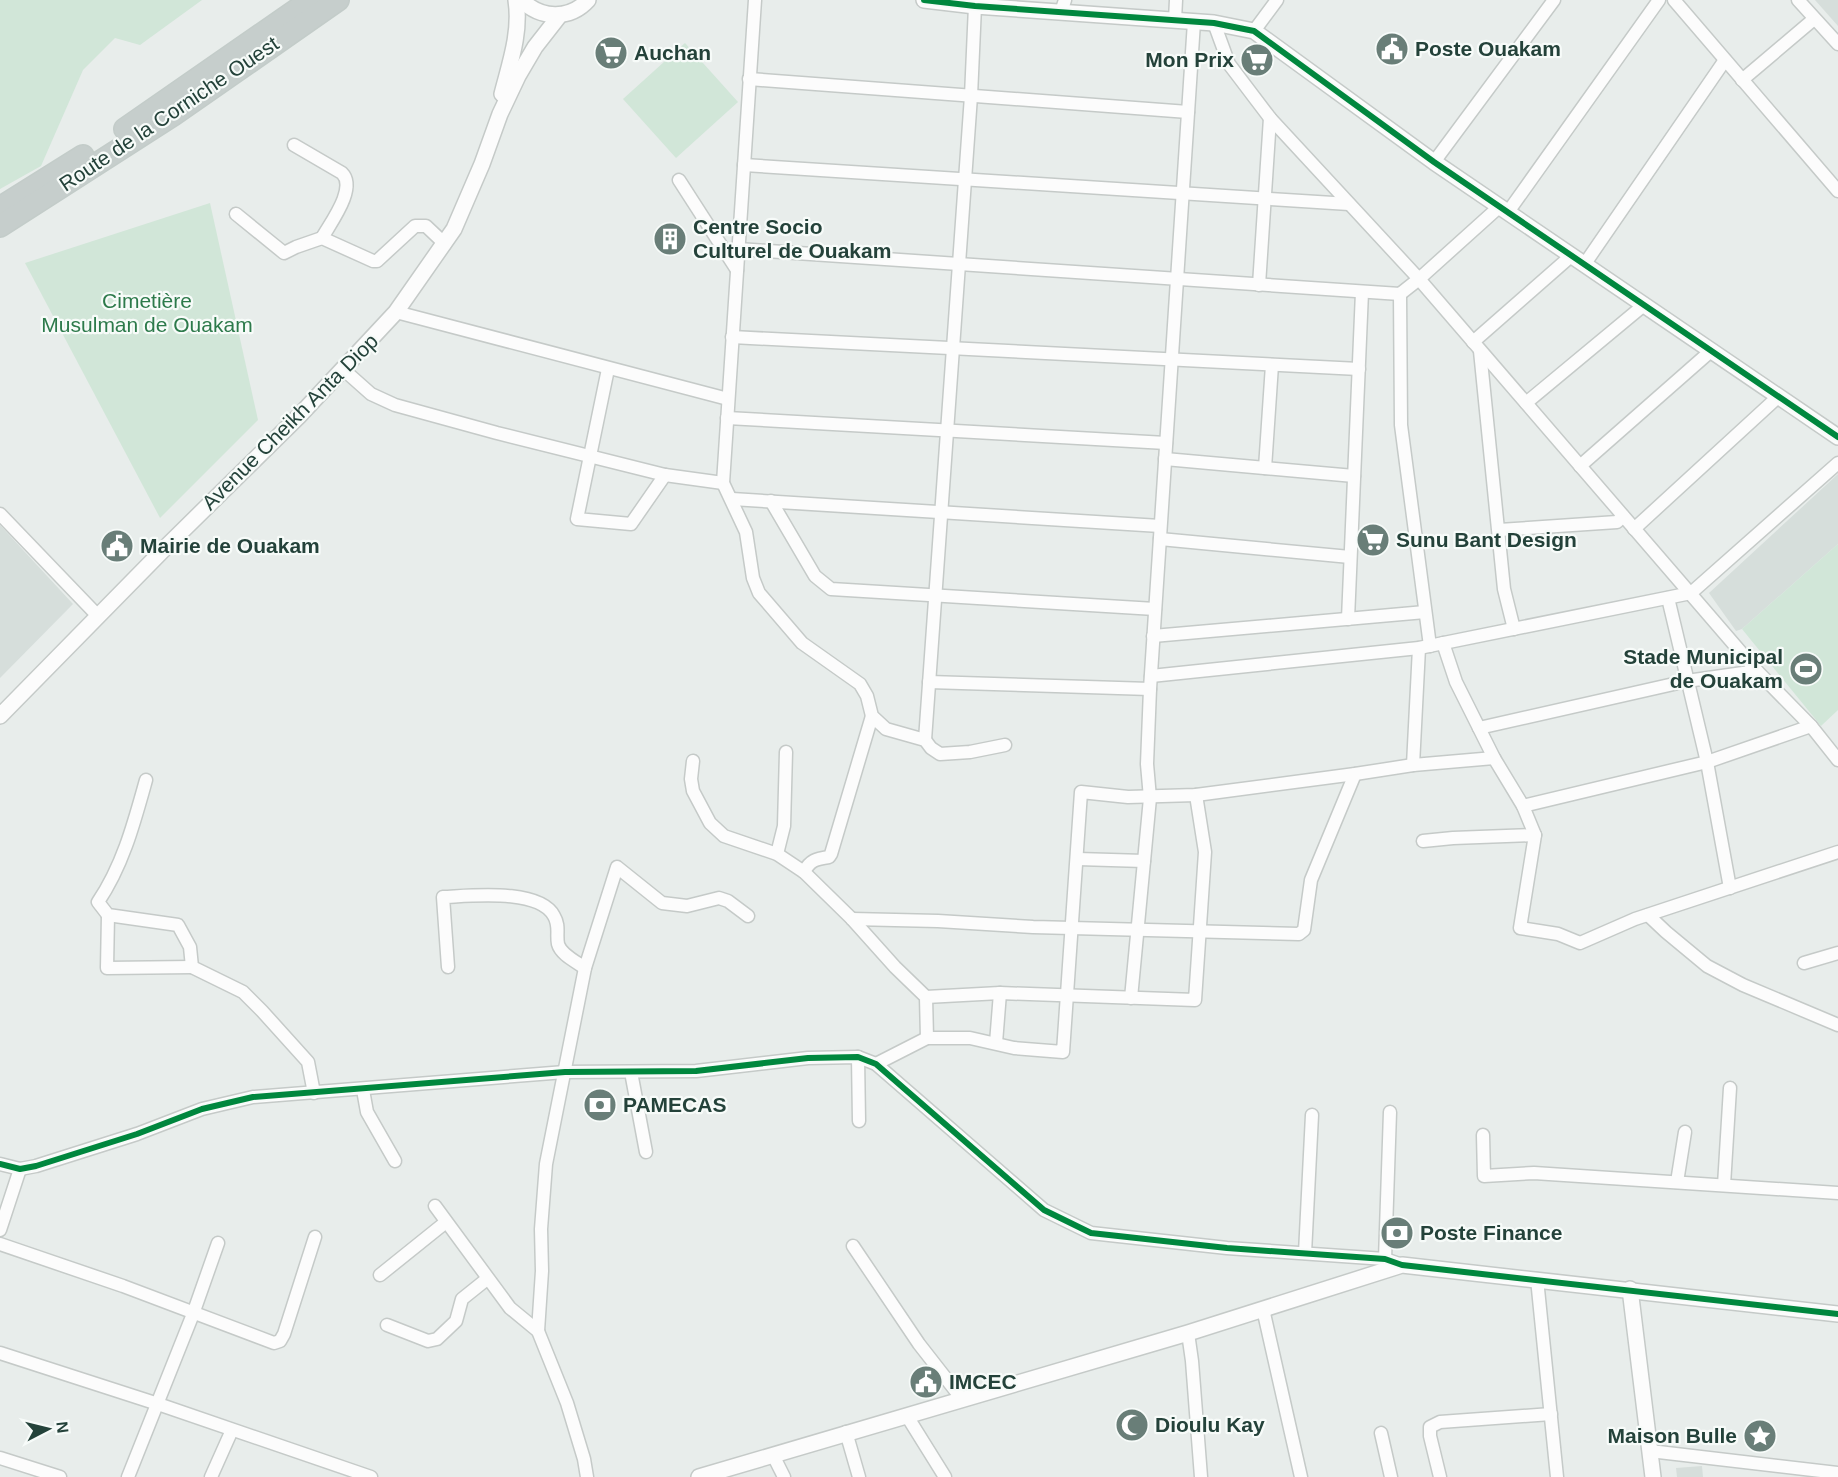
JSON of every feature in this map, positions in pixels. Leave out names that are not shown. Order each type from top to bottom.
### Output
[{"type":"highway","name":"Route de la Corniche Ouest","points":[[0,208],[116,136],[311,0]]},
{"type":"highway","name":"Route de la Corniche Ouest","points":[[0,226],[173,115],[338,0]]},
{"type":"street","points":[[500,114],[501,96],[519,18],[516,0]]},
{"type":"street","points":[[522,0],[534,10],[560,15],[574,11],[588,0]]},
{"type":"street","points":[[755,0],[723,483],[746,532],[753,578],[759,593],[802,643],[860,684],[867,696],[872,716],[831,854],[829,857],[815,859],[808,864],[804,872]]},
{"type":"street","points":[[924,0],[1063,6],[1214,23],[1254,31],[1434,162],[1838,437]]},
{"type":"street","points":[[1174,20],[1176,0]]},
{"type":"street","points":[[1254,31],[1277,0]]},
{"type":"street","points":[[1434,162],[1554,0]]},
{"type":"street","points":[[738,249],[1400,294],[1504,210],[1659,0]]},
{"type":"street","points":[[1674,0],[1838,191]]},
{"type":"street","points":[[1798,0],[1838,44]]},
{"type":"street","points":[[925,740],[976,3]]},
{"type":"street","points":[[500,114],[535,47],[560,15]]},
{"type":"street","points":[[1742,80],[1814,20]]},
{"type":"street","points":[[1131,998],[1149,798],[1147,764],[1150,683],[1194,22]]},
{"type":"street","points":[[1214,23],[1229,64],[1270,118],[1419,279],[1757,670],[1811,726],[1838,760]]},
{"type":"street","points":[[1584,265],[1725,60]]},
{"type":"street","points":[[749,80],[1188,112]]},
{"type":"street","name":"Avenue Cheikh Anta Diop","points":[[0,716],[344,370],[396,312],[454,229],[500,114]]},
{"type":"street","points":[[1259,285],[1270,118]]},
{"type":"street","points":[[236,214],[284,253],[322,238],[344,198],[348,186],[346,178],[342,173],[294,145]]},
{"type":"street","points":[[744,165],[1348,204]]},
{"type":"street","points":[[679,180],[737,270]]},
{"type":"street","points":[[322,238],[373,261],[377,261],[415,226],[426,226],[445,244]]},
{"type":"street","points":[[1476,346],[1571,256]]},
{"type":"street","points":[[1348,619],[1362,292]]},
{"type":"street","points":[[1400,294],[1401,425],[1425,612],[1413,765]]},
{"type":"street","points":[[1526,403],[1644,304]]},
{"type":"street","points":[[396,312],[728,399]]},
{"type":"street","points":[[732,337],[1359,369]]},
{"type":"street","points":[[1476,346],[1504,589],[1514,629]]},
{"type":"street","points":[[1580,466],[1712,350]]},
{"type":"street","points":[[1264,468],[1272,364]]},
{"type":"street","points":[[608,369],[577,519],[631,524],[665,476]]},
{"type":"street","points":[[344,370],[371,394],[383,401],[665,476],[723,483]]},
{"type":"street","points":[[1635,529],[1779,396]]},
{"type":"street","points":[[727,418],[1166,443]]},
{"type":"street","points":[[1165,459],[1354,476]]},
{"type":"street","points":[[929,682],[1150,683],[1443,644],[1691,593],[1838,463]]},
{"type":"street","points":[[732,499],[941,512],[1160,533],[1350,557]]},
{"type":"street","points":[[771,501],[815,576],[831,589],[1155,609]]},
{"type":"street","points":[[0,514],[98,616]]},
{"type":"street","points":[[1499,530],[1617,522],[1623,516]]},
{"type":"street","points":[[1668,598],[1707,762],[1730,888]]},
{"type":"street","points":[[1153,636],[1425,612]]},
{"type":"street","points":[[1443,644],[1456,682],[1535,835],[1520,928],[1558,934],[1580,943],[1615,926],[1838,852]]},
{"type":"street","points":[[1479,728],[1687,681],[1757,670]]},
{"type":"street","points":[[872,716],[886,729],[925,740],[940,754],[970,752],[1005,744]]},
{"type":"street","points":[[1522,806],[1707,762],[1811,726]]},
{"type":"street","points":[[777,854],[784,826],[786,752]]},
{"type":"street","points":[[876,1064],[927,1038],[970,1038],[1014,1048],[1063,1053],[1082,792],[1149,798],[1196,795],[1413,765],[1494,758]]},
{"type":"street","points":[[693,761],[691,778],[693,791],[710,823],[724,836],[777,854],[804,872],[852,919],[895,967],[927,998],[927,1038]]},
{"type":"street","points":[[852,919],[1033,927],[1299,934],[1304,930],[1311,880],[1355,774]]},
{"type":"street","points":[[146,780],[116,873],[98,902],[108,915],[107,968],[192,967],[243,992],[299,1049],[308,1062],[314,1093]]},
{"type":"street","points":[[927,998],[1000,993],[1196,1000],[1205,852],[1196,795]]},
{"type":"street","points":[[1423,841],[1535,835]]},
{"type":"street","points":[[1078,859],[1144,861]]},
{"type":"street","points":[[587,1477],[584,1459],[567,1403],[538,1331],[542,1271],[543,1190],[585,968],[617,867],[662,903],[687,906],[719,898],[728,901],[748,916]]},
{"type":"street","points":[[448,967],[443,897],[498,896],[536,902],[552,912],[559,927],[558,943],[562,951],[585,968]]},
{"type":"street","points":[[108,915],[178,925],[190,947],[192,967]]},
{"type":"street","points":[[1648,915],[1707,966],[1743,985],[1838,1025]]},
{"type":"street","points":[[1804,963],[1838,953]]},
{"type":"street","points":[[996,1043],[1000,993]]},
{"type":"street","points":[[858,1057],[859,1121]]},
{"type":"street","points":[[0,1164],[20,1169],[36,1166],[137,1134],[202,1109],[253,1097],[363,1090],[424,1082],[565,1072],[696,1071],[808,1058],[858,1057],[876,1064],[1044,1210],[1091,1233],[1215,1247],[1385,1259],[1402,1265],[1838,1314]]},
{"type":"street","points":[[631,1072],[646,1152]]},
{"type":"street","points":[[1724,1185],[1730,1088]]},
{"type":"street","points":[[363,1090],[366,1112],[394,1161]]},
{"type":"street","points":[[1385,1259],[1390,1112]]},
{"type":"street","points":[[1305,1253],[1312,1114]]},
{"type":"street","points":[[1677,1182],[1685,1132]]},
{"type":"street","points":[[1483,1135],[1484,1176],[1534,1173],[1838,1193]]},
{"type":"street","points":[[0,1230],[20,1169]]},
{"type":"street","points":[[435,1206],[510,1308],[538,1331]]},
{"type":"street","points":[[380,1275],[446,1222]]},
{"type":"street","points":[[0,1244],[123,1286],[274,1343],[280,1341],[284,1334],[315,1237]]},
{"type":"street","points":[[128,1477],[194,1314],[218,1243]]},
{"type":"street","points":[[853,1246],[919,1344],[962,1399]]},
{"type":"street","points":[[699,1477],[1188,1333],[1402,1265]]},
{"type":"street","points":[[387,1325],[428,1341],[436,1339],[456,1322],[462,1299],[488,1279]]},
{"type":"street","points":[[1537,1279],[1557,1477]]},
{"type":"street","points":[[1630,1289],[1653,1477]]},
{"type":"street","points":[[1263,1309],[1301,1477]]},
{"type":"street","points":[[1188,1333],[1201,1477]]},
{"type":"street","points":[[0,1353],[371,1477]]},
{"type":"street","points":[[1440,1477],[1430,1427],[1440,1422],[1551,1414]]},
{"type":"street","points":[[907,1416],[945,1477]]},
{"type":"street","points":[[211,1477],[232,1430]]},
{"type":"street","points":[[846,1432],[859,1477]]},
{"type":"street","points":[[1381,1433],[1391,1477]]},
{"type":"street","points":[[1650,1451],[1819,1474],[1838,1473]]},
{"type":"street","points":[[773,1455],[784,1477]]},
{"type":"street","points":[[0,1458],[60,1477]]},
{"type":"shaded area","points":[[1815,0],[1838,0],[1838,26]]},
{"type":"shaded area","points":[[1838,474],[1838,544],[1742,629],[1736,631],[1709,593]]},
{"type":"shaded area","points":[[0,525],[73,604],[0,678]]},
{"type":"shaded area","points":[[1702,1466],[1703,1477],[1677,1477],[1676,1468]]},
{"type":"green space","points":[[0,0],[202,0],[140,45],[115,38],[83,70],[41,166],[0,189]]},
{"type":"green space","points":[[685,43],[738,102],[676,158],[623,99]]},
{"type":"green space","name":"Cimetière Musulman de Ouakam","points":[[210,203],[258,420],[160,518],[25,263]]},
{"type":"green space","name":"Stade Municipal de Ouakam","points":[[1838,544],[1838,710],[1821,726],[1742,629]]},
{"type":"cycle path","points":[[924,0],[975,6],[1214,23],[1254,31],[1434,162],[1838,437]]},
{"type":"cycle path","points":[[0,1164],[20,1169],[36,1166],[137,1134],[202,1109],[253,1097],[565,1072],[696,1071],[808,1058],[858,1057],[876,1064],[1044,1210],[1091,1233],[1227,1248],[1385,1259],[1402,1265],[1838,1314]]},
{"type":"place","name":"Poste Ouakam","points":[[1392,49]]},
{"type":"place","name":"Auchan","points":[[611,53]]},
{"type":"place","name":"Mon Prix","points":[[1257,60]]},
{"type":"place","name":"Centre Socio Culturel de Ouakam","points":[[670,239]]},
{"type":"place","name":"Sunu Bant Design","points":[[1373,540]]},
{"type":"place","name":"Mairie de Ouakam","points":[[117,546]]},
{"type":"place","name":"Stade Municipal de Ouakam","points":[[1806,669]]},
{"type":"place","name":"PAMECAS","points":[[600,1105]]},
{"type":"place","name":"Poste Finance","points":[[1397,1233]]},
{"type":"place","name":"IMCEC","points":[[926,1382]]},
{"type":"place","name":"Dioulu Kay","points":[[1132,1425]]},
{"type":"place","name":"Maison Bulle","points":[[1760,1436]]}]
